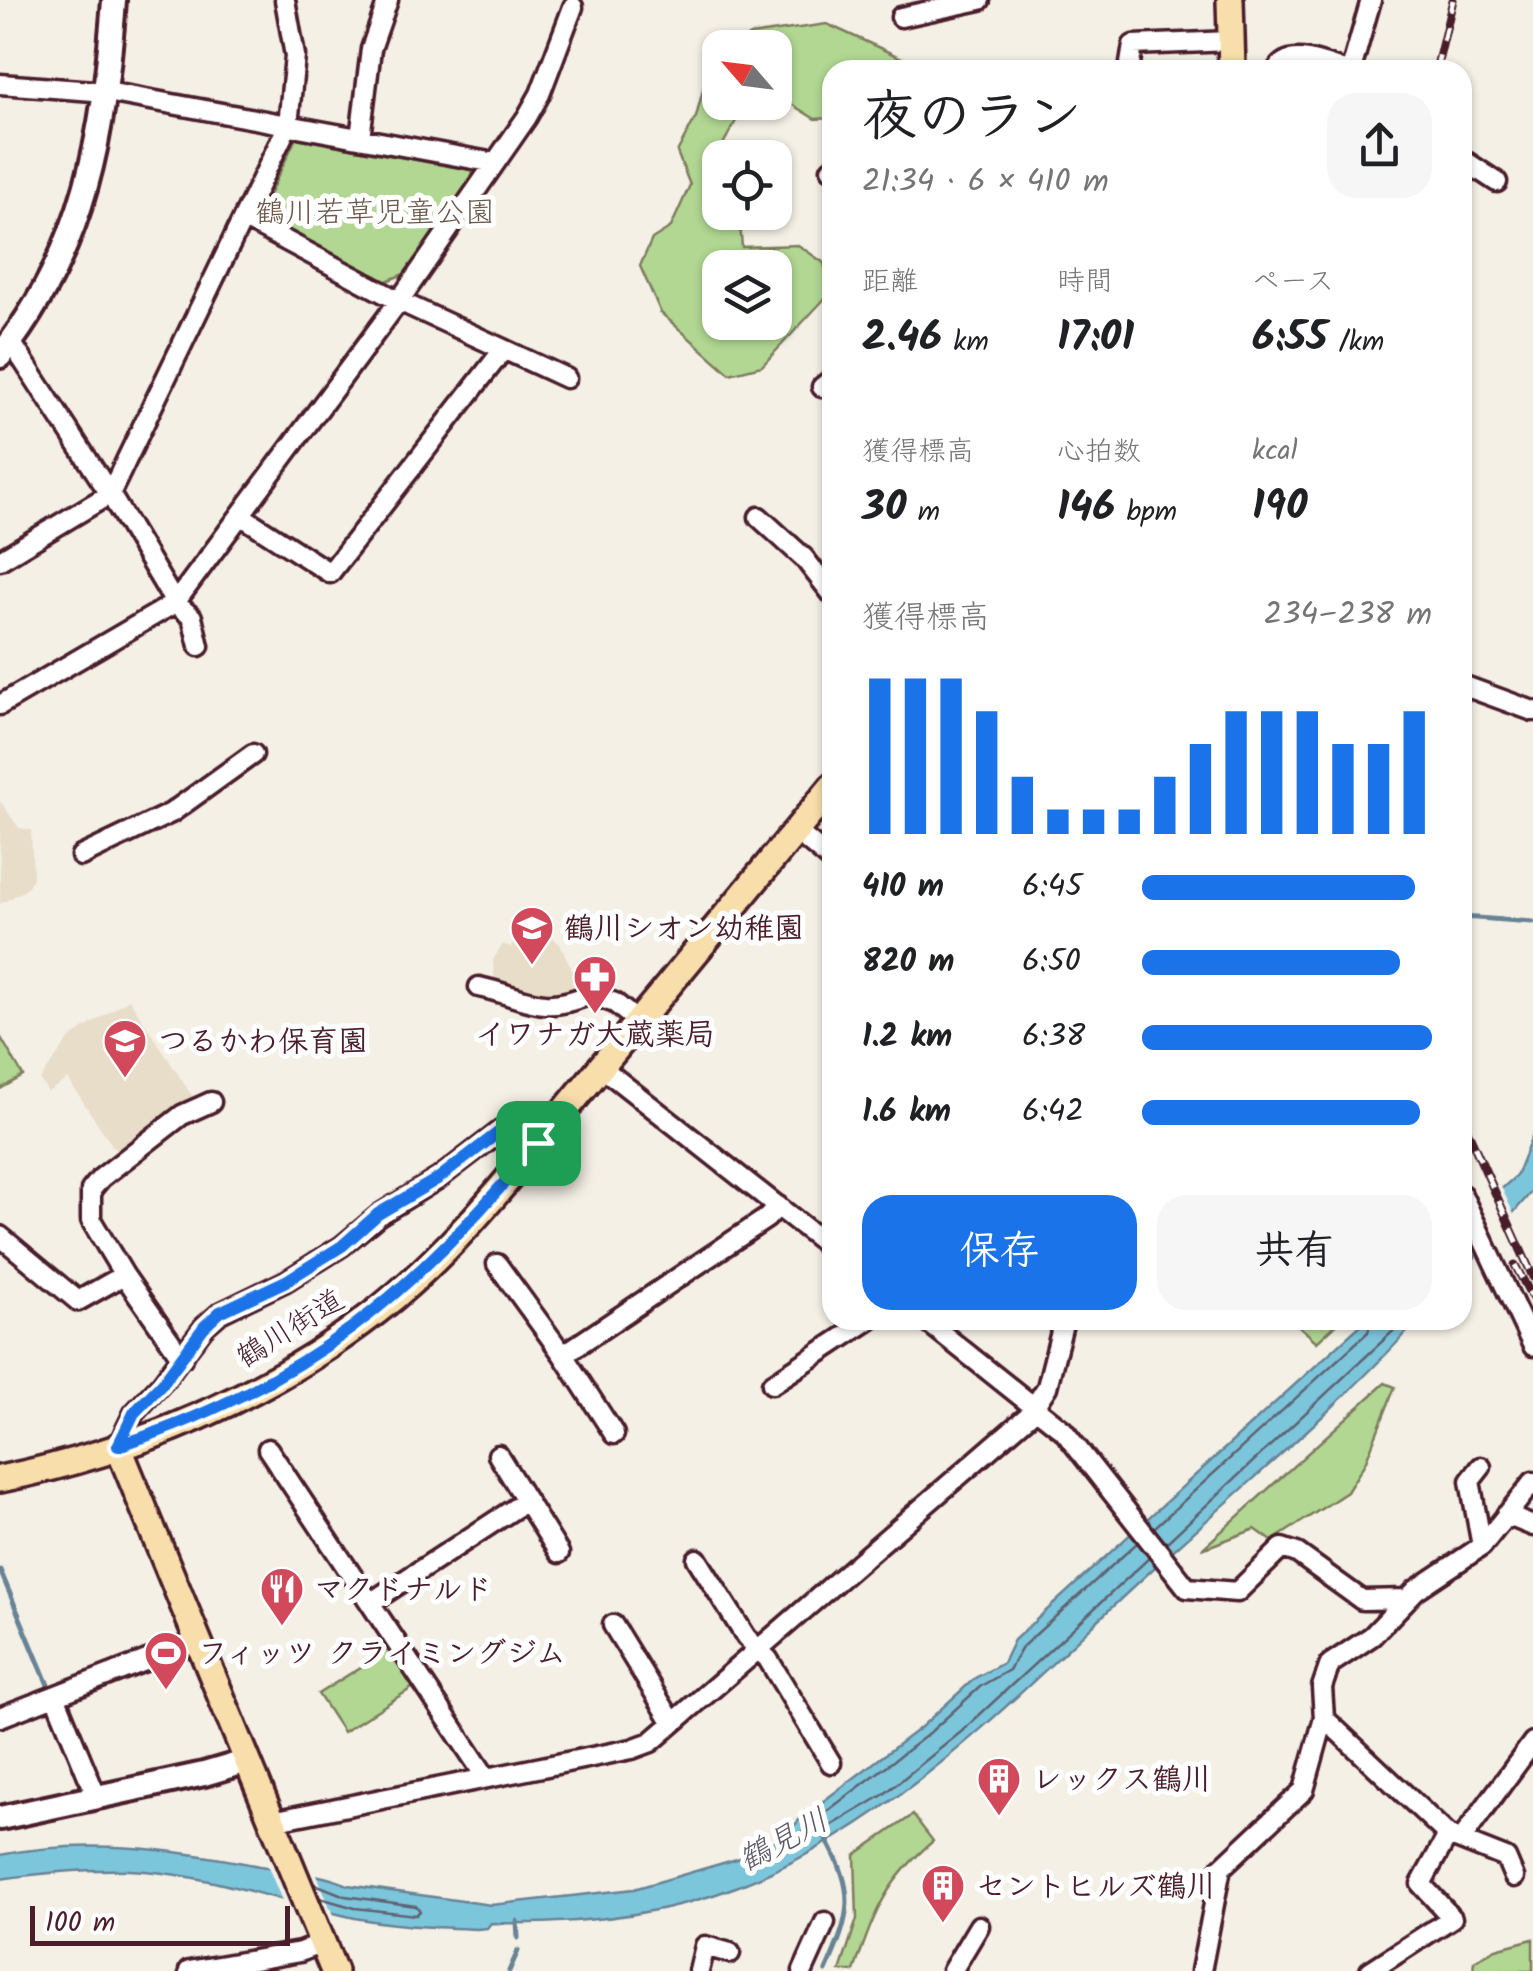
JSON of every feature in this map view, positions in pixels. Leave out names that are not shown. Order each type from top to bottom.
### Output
[{"type":"main road","points":[[1230,0],[1232,60]]},
{"type":"main road","name":"鶴川街道","points":[[0,1478],[118,1446],[237,1399],[344,1335],[406,1286],[478,1214],[822,799]]},
{"type":"main road","points":[[118,1446],[334,1971]]},
{"type":"street","points":[[114,0],[107,92],[96,156],[78,215],[59,261],[6,349],[110,494],[175,603],[192,617],[198,646]]},
{"type":"street","points":[[0,560],[110,494],[288,125],[295,56],[285,0]]},
{"type":"street","points":[[360,138],[370,49],[388,0]]},
{"type":"street","points":[[900,17],[980,0]]},
{"type":"street","points":[[1354,60],[1371,0]]},
{"type":"street","points":[[0,705],[175,603],[495,163],[540,94],[573,7]]},
{"type":"street","points":[[1131,60],[1133,46],[1231,41]]},
{"type":"street","points":[[0,84],[107,92],[495,163]]},
{"type":"street","points":[[1472,166],[1496,182]]},
{"type":"street","points":[[244,219],[398,300],[566,378]]},
{"type":"street","points":[[240,514],[330,574],[503,350]]},
{"type":"street","points":[[759,517],[804,558],[822,581]]},
{"type":"street","points":[[1472,689],[1533,711]]},
{"type":"street","points":[[80,856],[171,813],[253,754]]},
{"type":"street","points":[[796,831],[822,852]]},
{"type":"street","points":[[479,987],[519,1001],[563,1006],[590,994],[615,1003],[638,1022]]},
{"type":"street","points":[[601,1067],[822,1241]]},
{"type":"street","points":[[182,1358],[91,1220],[92,1190],[101,1178],[182,1115],[211,1102]]},
{"type":"street","points":[[118,1446],[134,1413],[220,1312],[286,1281],[342,1246],[378,1214],[439,1178],[503,1129],[514,1127],[538,1143]]},
{"type":"street","points":[[563,1355],[767,1218],[778,1206]]},
{"type":"street","points":[[1472,1216],[1533,1346]]},
{"type":"street","points":[[0,1236],[78,1300],[124,1275]]},
{"type":"street","points":[[497,1264],[614,1434]]},
{"type":"street","points":[[772,1384],[854,1330]]},
{"type":"street","points":[[938,1330],[1063,1430],[1186,1588],[1212,1587],[1237,1592],[1282,1548],[1296,1553],[1362,1600],[1407,1599]]},
{"type":"street","points":[[272,1821],[643,1746],[759,1650],[1035,1406],[1047,1387],[1061,1330]]},
{"type":"street","points":[[268,1449],[485,1776]]},
{"type":"street","points":[[498,1455],[559,1553]]},
{"type":"street","points":[[1481,1467],[1470,1482],[1482,1546]]},
{"type":"street","points":[[1201,1971],[1221,1868],[1304,1790],[1324,1718],[1322,1687],[1330,1664],[1372,1636],[1407,1599],[1482,1546],[1533,1482]]},
{"type":"street","points":[[370,1603],[526,1501]]},
{"type":"street","points":[[1506,1515],[1533,1526]]},
{"type":"street","points":[[697,1559],[746,1638],[768,1659],[831,1764]]},
{"type":"street","points":[[613,1624],[672,1723]]},
{"type":"street","points":[[0,1717],[198,1640]]},
{"type":"street","points":[[54,1696],[97,1798]]},
{"type":"street","points":[[1324,1718],[1455,1838],[1506,1858],[1514,1877]]},
{"type":"street","points":[[1370,1971],[1452,1918],[1421,1884],[1533,1742]]},
{"type":"street","points":[[0,1818],[204,1774],[248,1760]]},
{"type":"street","points":[[803,1971],[825,1922]]},
{"type":"street","points":[[952,1971],[978,1926]]},
{"type":"street","points":[[189,1971],[300,1952],[317,1931]]},
{"type":"street","points":[[698,1971],[705,1946],[730,1953]]},
{"type":"shaded area","points":[[0,801],[19,828],[31,830],[33,878],[25,890],[0,904]]},
{"type":"shaded area","name":"鶴川シオン幼稚園","points":[[534,921],[560,944],[580,987],[577,994],[561,1000],[518,995],[495,982],[493,960],[503,944],[510,947]]},
{"type":"shaded area","name":"つるかわ保育園","points":[[129,999],[196,1102],[120,1157],[68,1079],[48,1092],[40,1080],[70,1038]]},
{"type":"green space","points":[[827,24],[906,60],[822,60],[822,119],[815,119],[792,105],[792,30],[785,30]]},
{"type":"green space","points":[[702,94],[702,120],[737,120],[725,140],[702,140],[702,230],[740,230],[742,247],[798,245],[822,262],[822,302],[792,334],[792,250],[702,250],[702,340],[786,340],[762,366],[730,374],[661,313],[640,266],[652,239],[671,227],[690,185],[677,152],[696,117]]},
{"type":"green space","name":"鶴川若草児童公園","points":[[296,138],[471,170],[474,181],[409,272],[384,282],[259,216]]},
{"type":"green space","points":[[0,1036],[23,1076],[0,1089]]},
{"type":"green space","points":[[1303,1330],[1330,1330],[1317,1342]]},
{"type":"green space","points":[[1385,1383],[1395,1387],[1365,1463],[1347,1492],[1272,1541],[1255,1529],[1202,1549]]},
{"type":"green space","points":[[391,1648],[415,1686],[343,1732],[318,1694]]},
{"type":"green space","points":[[913,1815],[933,1841],[892,1885],[854,1971],[840,1971],[857,1919],[855,1855]]},
{"type":"green space","points":[[1533,1939],[1533,1971],[1473,1971],[1474,1961],[1496,1949]]},
{"type":"water","points":[[1533,1134],[1533,1190],[1472,1261],[1472,1215],[1516,1176]]},
{"type":"water","name":"鶴見川","points":[[1355,1330],[1409,1330],[1323,1416],[959,1748],[853,1827],[796,1860],[736,1887],[646,1912],[584,1920],[491,1923],[487,1928],[477,1929],[370,1921],[225,1885],[145,1871],[72,1871],[0,1879],[0,1855],[97,1847],[195,1855],[315,1875],[348,1885],[491,1905],[634,1889],[747,1856],[786,1835],[801,1818],[920,1728],[975,1678],[1003,1663],[1014,1640]]},
{"type":"pier","points":[[1500,1184],[1516,1219],[1495,1242],[1478,1203]]},
{"type":"pier","points":[[266,1862],[315,1869],[334,1918],[283,1903]]},
{"type":"waterway","points":[[1472,918],[1533,922]]},
{"type":"waterway","points":[[0,1570],[48,1685]]},
{"type":"waterway","name":"鶴見川","points":[[825,1837],[842,1874],[847,1904],[841,1934],[826,1971]]},
{"type":"waterway","points":[[517,1921],[518,1938]]},
{"type":"waterway","points":[[509,1971],[518,1951]]},
{"type":"railway","points":[[1438,60],[1453,0]]},
{"type":"railway","points":[[1472,1141],[1533,1277]]},
{"type":"railway","points":[[1515,1265],[1533,1299]]},
{"type":"place","name":"鶴川シオン幼稚園","points":[[532,966]]},
{"type":"place","name":"イワナガ大蔵薬局","points":[[595,1015]]},
{"type":"place","name":"つるかわ保育園","points":[[125,1079]]},
{"type":"place","name":"マクドナルド","points":[[282,1627]]},
{"type":"place","name":"フィッツ クライミングジム","points":[[166,1691]]},
{"type":"place","name":"レックス鶴川","points":[[999,1817]]},
{"type":"place","name":"セントヒルズ鶴川","points":[[943,1924]]},
{"type":"route","points":[[514,1127],[538,1143],[435,1258],[344,1335],[237,1399],[118,1446],[134,1413],[220,1312],[286,1281],[342,1246],[378,1214],[439,1178],[503,1129],[514,1127]]}]
